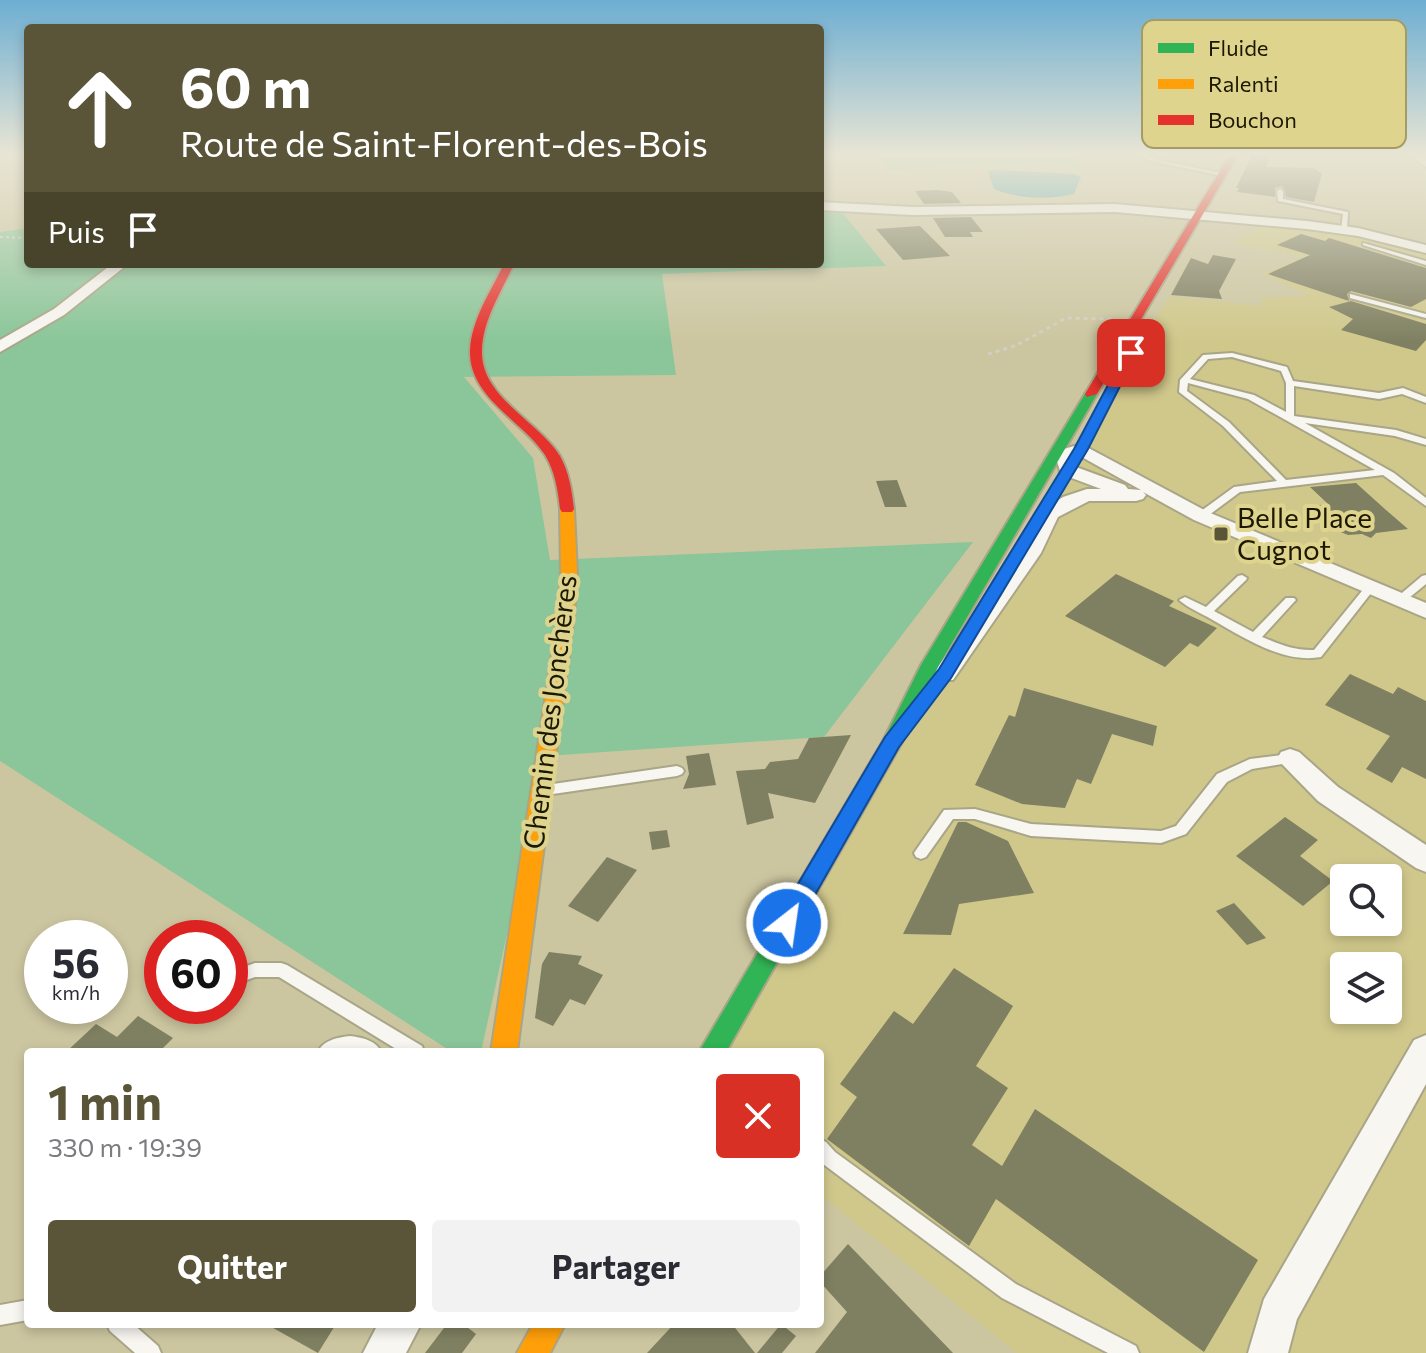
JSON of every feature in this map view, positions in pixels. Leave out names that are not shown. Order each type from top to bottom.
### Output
[{"type":"main road","points":[[714,1048],[892,742],[930,665],[1197,216]]},
{"type":"main road","name":"Chemin des Jonchères","points":[[505,1048],[543,790],[569,573],[567,506],[562,480],[552,455],[494,397],[476,360],[478,333],[507,268]]},
{"type":"main road","points":[[892,742],[945,674],[1071,458],[1143,327],[1158,285]]},
{"type":"main road","points":[[532,1353],[548,1328]]},
{"type":"street","points":[[1209,216],[1344,230],[1426,249]]},
{"type":"street","points":[[0,347],[59,312],[116,268]]},
{"type":"street","points":[[1037,484],[1071,458],[1097,402],[1102,375]]},
{"type":"street","points":[[1071,458],[1098,484],[1201,516]]},
{"type":"street","points":[[1071,458],[1426,611]]},
{"type":"street","points":[[945,674],[1031,553],[1050,514],[1070,501],[1087,495],[1136,495]]},
{"type":"street","points":[[1290,759],[1328,794],[1426,860]]},
{"type":"street","points":[[1268,1353],[1278,1313],[1426,1051]]},
{"type":"street","points":[[380,1353],[398,1328]]},
{"type":"lane","points":[[1344,230],[1346,216]]},
{"type":"lane","points":[[1365,244],[1426,263]]},
{"type":"lane","points":[[1353,296],[1426,316]]},
{"type":"lane","points":[[1413,312],[1426,305]]},
{"type":"lane","points":[[1282,481],[1226,424],[1183,392],[1184,380],[1206,357],[1232,355],[1284,369],[1290,383],[1290,418]]},
{"type":"lane","points":[[1184,380],[1251,397],[1382,472],[1426,503]]},
{"type":"lane","points":[[1290,383],[1379,396],[1403,391],[1426,400]]},
{"type":"lane","points":[[1290,418],[1396,433],[1426,442]]},
{"type":"lane","points":[[1201,516],[1237,489],[1282,481],[1382,472]]},
{"type":"lane","points":[[1208,611],[1242,578]]},
{"type":"lane","points":[[1400,600],[1426,578]]},
{"type":"lane","points":[[1185,600],[1306,657],[1317,654],[1370,588]]},
{"type":"lane","points":[[1256,636],[1290,600]]},
{"type":"lane","points":[[921,853],[949,814],[975,814],[1031,830],[1161,837],[1181,830],[1222,778],[1250,764],[1290,759]]},
{"type":"lane","points":[[543,790],[677,771]]},
{"type":"lane","points":[[248,973],[281,970],[409,1048]]},
{"type":"lane","points":[[332,1048],[360,1044],[366,1048]]},
{"type":"lane","points":[[824,1152],[1009,1291],[1108,1348],[1129,1353]]},
{"type":"lane","points":[[0,1315],[24,1311]]},
{"type":"lane","points":[[122,1328],[151,1353]]},
{"type":"lane","points":[[380,1328],[380,1353]]},
{"type":"path","points":[[0,237],[24,238]]},
{"type":"path","points":[[988,354],[1015,346],[1066,318],[1135,319]]},
{"type":"shaded area","points":[[1265,226],[1352,229],[1426,248],[1426,1353],[1017,1353],[824,1197],[824,1048],[719,1048],[901,727],[1169,297],[1264,306],[1259,299],[1309,295],[1262,274],[1303,257],[1232,243]]},
{"type":"green space","points":[[824,216],[845,216],[886,266],[662,274],[676,375],[464,377],[533,458],[550,560],[973,542],[824,737],[546,756],[482,1048],[446,1048],[0,761],[0,232],[24,229],[24,268],[824,268]]},
{"type":"building","points":[[971,217],[983,232],[970,232],[973,237],[945,237],[933,218]]},
{"type":"building","points":[[920,226],[950,256],[903,260],[876,229]]},
{"type":"building","points":[[1301,234],[1325,241],[1329,238],[1426,268],[1426,299],[1411,307],[1351,291],[1347,294],[1349,301],[1268,274],[1310,255],[1277,245]]},
{"type":"building","points":[[1213,255],[1236,259],[1219,291],[1222,299],[1171,295],[1191,258],[1208,264]]},
{"type":"building","points":[[1351,301],[1426,324],[1426,340],[1416,351],[1341,330],[1353,319],[1329,307]]},
{"type":"building","points":[[897,480],[907,507],[885,507],[876,481]]},
{"type":"building","points":[[1356,483],[1408,529],[1376,533],[1371,538],[1362,534],[1348,535],[1324,525],[1326,520],[1312,506],[1328,504],[1310,487]]},
{"type":"building","points":[[1116,574],[1174,601],[1169,606],[1217,628],[1198,647],[1190,643],[1165,667],[1065,616]]},
{"type":"building","points":[[1350,674],[1393,694],[1398,687],[1426,701],[1426,779],[1402,767],[1392,783],[1366,769],[1390,736],[1325,705]]},
{"type":"building","points":[[1024,688],[1157,726],[1153,746],[1112,734],[1091,784],[1077,779],[1065,808],[1022,804],[975,785],[1009,715],[1015,717]]},
{"type":"building","points":[[851,735],[815,803],[768,793],[774,818],[747,825],[736,771],[765,769],[770,762],[798,759],[809,738]]},
{"type":"building","points":[[709,753],[716,785],[683,789],[689,774],[686,756]]},
{"type":"building","points":[[1285,817],[1318,840],[1300,856],[1330,879],[1330,884],[1303,906],[1236,856]]},
{"type":"building","points":[[958,822],[966,822],[1008,841],[1034,893],[959,904],[951,935],[903,934]]},
{"type":"building","points":[[667,830],[670,847],[652,850],[649,832]]},
{"type":"building","points":[[607,857],[637,870],[598,922],[568,906]]},
{"type":"building","points":[[1234,903],[1266,938],[1247,945],[1216,911]]},
{"type":"building","points":[[549,952],[582,956],[578,964],[603,975],[585,1005],[570,999],[553,1026],[535,1018],[542,964]]},
{"type":"building","points":[[954,968],[1013,1006],[976,1066],[1008,1088],[972,1145],[1002,1166],[1035,1109],[1258,1260],[1204,1352],[996,1199],[969,1246],[827,1139],[857,1097],[840,1084],[894,1011],[913,1024]]},
{"type":"building","points":[[138,1016],[144,1020],[144,1024],[151,1024],[173,1038],[163,1048],[70,1048],[96,1024],[117,1037]]},
{"type":"building","points":[[848,1244],[953,1353],[815,1353],[847,1312],[824,1286],[824,1271]]},
{"type":"building","points":[[273,1328],[334,1328],[318,1353]]},
{"type":"building","points":[[444,1328],[468,1328],[476,1334],[462,1353],[425,1353]]},
{"type":"building","points":[[670,1328],[735,1328],[755,1353],[647,1353]]},
{"type":"building","points":[[778,1328],[786,1328],[796,1336],[782,1353],[757,1353]]},
{"type":"traffic: fast","points":[[714,1048],[892,742],[930,665],[1091,394]]},
{"type":"traffic: slow","points":[[505,1048],[566,616],[569,573],[567,509]]},
{"type":"traffic: slow","points":[[532,1353],[548,1328]]},
{"type":"traffic: jam","points":[[1091,394],[1197,216]]},
{"type":"traffic: jam","points":[[507,268],[479,331],[476,352],[479,370],[500,401],[553,456],[561,475],[567,509]]},
{"type":"place","name":"Belle Place Cugnot","points":[[1221,534]]},
{"type":"route","points":[[787,923],[892,742],[945,674],[1081,449],[1131,353]]}]
